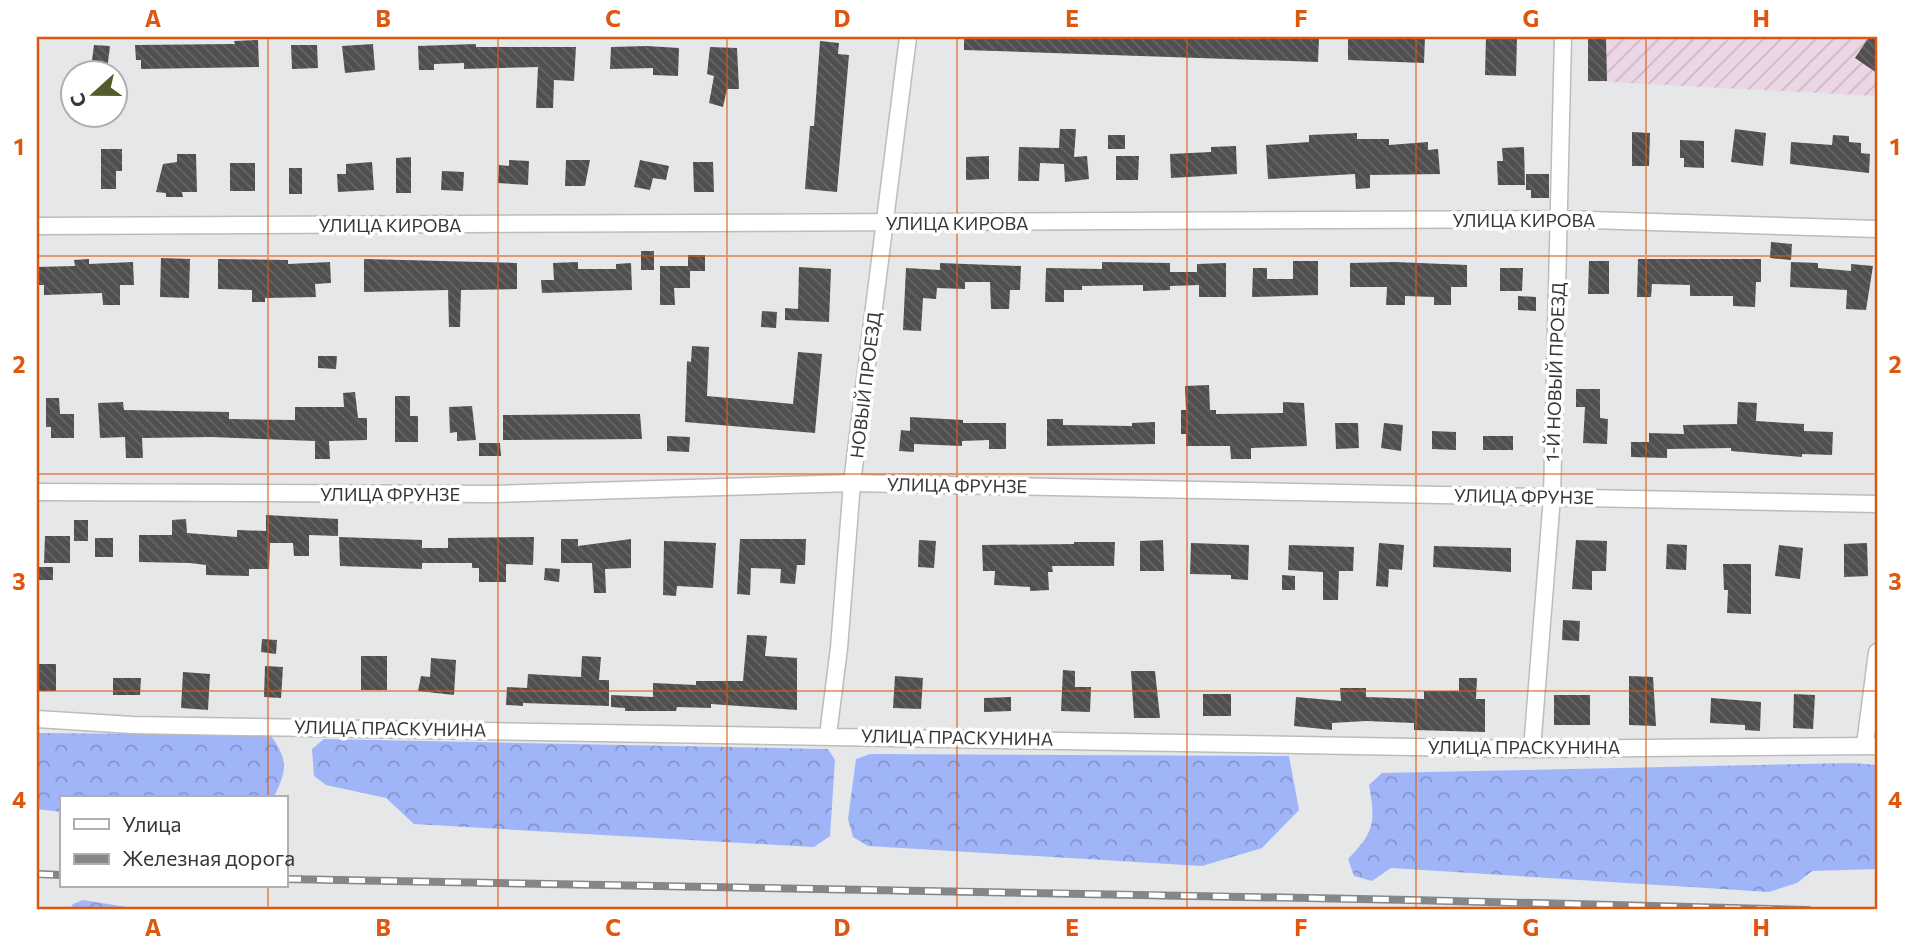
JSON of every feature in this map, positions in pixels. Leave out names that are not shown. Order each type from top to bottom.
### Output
[{"type":"street","name":"НОВЫЙ ПРОЕЗД","points":[[828,734],[839,648],[852,484],[908,37]]},
{"type":"street","name":"1-Й НОВЫЙ ПРОЕЗД","points":[[1532,749],[1552,497],[1563,37]]},
{"type":"street","name":"УЛИЦА КИРОВА","points":[[37,226],[1559,219],[1877,229]]},
{"type":"street","name":"УЛИЦА ФРУНЗЕ","points":[[37,492],[495,494],[852,484],[1877,504]]},
{"type":"street","points":[[1871,745],[1877,652]]},
{"type":"street","name":"УЛИЦА ПРАСКУНИНА","points":[[37,719],[132,725],[828,734],[1532,749],[1871,745]]},
{"type":"shaded area","points":[[1588,37],[1877,37],[1877,96],[1588,81]]},
{"type":"green space","points":[[37,733],[270,735],[283,759],[283,773],[274,796],[60,796],[60,812],[37,809]]},
{"type":"green space","points":[[324,739],[828,749],[835,760],[830,836],[814,847],[414,824],[386,798],[326,785],[314,776],[312,749]]},
{"type":"green space","points":[[870,754],[1289,756],[1299,810],[1262,848],[1202,866],[868,846],[853,837],[848,819],[856,759]]},
{"type":"green space","points":[[1852,763],[1877,765],[1877,869],[1812,871],[1797,883],[1769,892],[1391,868],[1372,881],[1354,876],[1348,859],[1368,834],[1372,818],[1369,785],[1382,773]]},
{"type":"green space","points":[[83,900],[145,910],[69,910],[73,904]]},
{"type":"building","points":[[964,37],[1319,37],[1318,62],[964,50]]},
{"type":"building","points":[[1348,37],[1425,37],[1424,63],[1348,60]]},
{"type":"building","points":[[1486,37],[1517,37],[1516,76],[1485,75]]},
{"type":"building","points":[[1588,37],[1606,37],[1607,81],[1588,81]]},
{"type":"building","points":[[1869,37],[1877,37],[1877,73],[1855,58]]},
{"type":"building","points":[[258,40],[259,67],[141,69],[141,60],[136,60],[135,45],[235,44],[234,41]]},
{"type":"building","points":[[820,41],[839,43],[838,54],[849,55],[837,192],[805,189],[810,126],[814,126]]},
{"type":"building","points":[[373,44],[375,70],[345,73],[342,46]]},
{"type":"building","points":[[476,44],[476,47],[576,47],[574,81],[554,80],[553,108],[536,108],[538,67],[464,69],[464,63],[434,64],[434,70],[419,70],[418,46]]},
{"type":"building","points":[[94,45],[110,46],[108,60],[92,60]]},
{"type":"building","points":[[291,45],[317,45],[318,68],[292,69]]},
{"type":"building","points":[[611,47],[679,48],[678,76],[653,75],[653,68],[610,69]]},
{"type":"building","points":[[710,47],[737,48],[739,89],[727,89],[723,107],[709,103],[714,76],[707,74]]},
{"type":"building","points":[[1060,129],[1076,129],[1074,157],[1087,156],[1089,179],[1065,182],[1064,164],[1040,163],[1039,181],[1018,181],[1019,147],[1059,148]]},
{"type":"building","points":[[1735,129],[1766,133],[1763,166],[1731,162]]},
{"type":"building","points":[[1632,132],[1650,133],[1649,166],[1632,166]]},
{"type":"building","points":[[1357,133],[1357,139],[1389,139],[1389,145],[1428,142],[1428,150],[1438,149],[1440,174],[1370,175],[1370,188],[1356,189],[1355,174],[1268,179],[1266,145],[1309,142],[1309,135]]},
{"type":"building","points":[[1108,135],[1125,135],[1125,149],[1108,149]]},
{"type":"building","points":[[1833,135],[1849,136],[1849,142],[1861,143],[1861,153],[1870,154],[1869,173],[1790,164],[1791,142],[1832,145]]},
{"type":"building","points":[[1680,140],[1704,141],[1704,168],[1684,167],[1684,158],[1680,158]]},
{"type":"building","points":[[1236,146],[1237,174],[1171,178],[1170,154],[1211,152],[1211,147]]},
{"type":"building","points":[[1524,147],[1525,185],[1498,185],[1497,161],[1503,161],[1502,148]]},
{"type":"building","points":[[101,149],[122,149],[122,171],[116,171],[116,189],[101,189]]},
{"type":"building","points":[[177,154],[196,154],[197,192],[182,192],[183,197],[166,197],[166,193],[156,192],[163,164],[177,162]]},
{"type":"building","points":[[989,156],[989,179],[966,180],[966,157]]},
{"type":"building","points":[[1116,156],[1139,156],[1138,180],[1116,180]]},
{"type":"building","points":[[411,157],[411,193],[396,193],[396,158]]},
{"type":"building","points":[[509,160],[529,161],[528,185],[498,183],[499,165],[509,166]]},
{"type":"building","points":[[566,160],[590,160],[585,186],[565,186]]},
{"type":"building","points":[[640,160],[669,166],[666,180],[653,178],[650,190],[634,187]]},
{"type":"building","points":[[372,162],[374,190],[338,192],[337,174],[346,174],[346,164]]},
{"type":"building","points":[[693,162],[713,162],[714,192],[694,192]]},
{"type":"building","points":[[230,163],[255,163],[255,191],[230,191]]},
{"type":"building","points":[[289,168],[302,168],[302,194],[289,194]]},
{"type":"building","points":[[442,171],[464,172],[463,191],[441,190]]},
{"type":"building","points":[[1526,174],[1549,174],[1549,198],[1531,198],[1531,190],[1526,190]]},
{"type":"building","points":[[1771,242],[1792,244],[1791,260],[1770,258]]},
{"type":"building","points":[[641,251],[654,251],[654,270],[641,270]]},
{"type":"building","points":[[688,255],[705,255],[705,271],[690,271],[690,288],[674,288],[675,305],[660,305],[660,266],[688,266]]},
{"type":"building","points":[[161,258],[190,259],[189,298],[160,297]]},
{"type":"building","points":[[89,259],[89,264],[133,262],[134,285],[120,285],[120,305],[103,305],[102,293],[44,295],[44,285],[37,285],[37,267],[75,266],[74,260]]},
{"type":"building","points":[[218,259],[288,260],[288,264],[330,262],[331,283],[315,284],[316,297],[265,298],[265,302],[252,302],[252,290],[218,289]]},
{"type":"building","points":[[364,259],[517,263],[517,289],[461,290],[460,327],[449,327],[448,290],[364,292]]},
{"type":"building","points":[[1638,259],[1761,259],[1761,282],[1756,282],[1755,307],[1733,306],[1733,296],[1690,296],[1690,285],[1652,284],[1651,297],[1637,297]]},
{"type":"building","points":[[1293,261],[1318,261],[1318,295],[1252,297],[1253,268],[1267,268],[1267,279],[1293,279]]},
{"type":"building","points":[[1589,261],[1609,261],[1609,294],[1588,294]]},
{"type":"building","points":[[578,262],[578,269],[616,269],[616,264],[631,263],[632,290],[542,293],[541,280],[554,280],[553,263]]},
{"type":"building","points":[[1102,262],[1170,263],[1170,272],[1197,272],[1197,264],[1226,263],[1226,297],[1199,297],[1199,285],[1143,291],[1143,285],[1082,286],[1082,290],[1064,290],[1064,302],[1045,302],[1046,268],[1102,269]]},
{"type":"building","points":[[1791,262],[1818,263],[1818,268],[1851,271],[1851,264],[1873,266],[1866,310],[1846,309],[1847,290],[1790,287]]},
{"type":"building","points":[[940,263],[1021,266],[1020,290],[1010,290],[1009,309],[991,309],[990,282],[965,282],[965,289],[937,288],[936,299],[923,298],[921,331],[903,330],[906,268],[940,270]]},
{"type":"building","points":[[1350,263],[1467,265],[1467,287],[1451,287],[1451,305],[1434,305],[1434,297],[1405,296],[1405,305],[1386,305],[1387,287],[1350,287]]},
{"type":"building","points":[[799,267],[831,269],[829,322],[785,320],[785,308],[798,309]]},
{"type":"building","points":[[1500,268],[1523,268],[1522,291],[1500,291]]},
{"type":"building","points":[[1518,296],[1536,297],[1536,311],[1518,310]]},
{"type":"building","points":[[762,311],[777,312],[776,328],[761,327]]},
{"type":"building","points":[[692,346],[709,347],[707,396],[793,404],[798,352],[822,354],[815,433],[685,422],[687,361],[691,362]]},
{"type":"building","points":[[318,356],[337,356],[336,369],[318,368]]},
{"type":"building","points":[[1209,385],[1210,410],[1216,410],[1216,414],[1283,413],[1283,402],[1304,403],[1307,446],[1251,448],[1251,459],[1231,459],[1230,446],[1186,446],[1186,434],[1181,434],[1181,410],[1186,410],[1185,386]]},
{"type":"building","points":[[1576,389],[1600,389],[1600,418],[1608,419],[1607,444],[1583,443],[1585,407],[1576,407]]},
{"type":"building","points":[[355,392],[358,418],[367,418],[367,440],[329,441],[330,459],[315,459],[315,441],[211,437],[142,438],[143,458],[126,458],[125,437],[100,438],[98,403],[123,402],[124,410],[229,412],[229,419],[295,420],[295,407],[344,407],[343,393]]},
{"type":"building","points":[[395,396],[410,396],[410,416],[418,416],[418,442],[395,442]]},
{"type":"building","points":[[46,398],[59,398],[60,414],[74,414],[74,438],[51,438],[51,427],[46,427]]},
{"type":"building","points":[[1738,402],[1757,403],[1756,421],[1804,424],[1804,431],[1833,432],[1832,455],[1802,454],[1802,457],[1731,451],[1731,448],[1667,449],[1667,458],[1631,457],[1631,442],[1649,442],[1649,433],[1684,434],[1683,425],[1737,424]]},
{"type":"building","points":[[472,406],[476,440],[457,441],[457,432],[450,433],[449,407]]},
{"type":"building","points":[[640,414],[642,439],[503,440],[503,415]]},
{"type":"building","points":[[910,417],[963,420],[963,423],[1006,423],[1006,449],[989,449],[989,440],[962,441],[962,446],[914,444],[914,452],[899,451],[901,430],[910,431]]},
{"type":"building","points":[[1047,419],[1063,419],[1063,425],[1132,426],[1132,423],[1155,422],[1155,444],[1047,446]]},
{"type":"building","points":[[1335,423],[1358,423],[1359,448],[1336,449]]},
{"type":"building","points":[[1384,423],[1403,425],[1401,451],[1381,448]]},
{"type":"building","points":[[1432,431],[1456,432],[1456,450],[1432,449]]},
{"type":"building","points":[[667,436],[690,437],[689,452],[667,451]]},
{"type":"building","points":[[1483,436],[1513,436],[1513,450],[1483,450]]},
{"type":"building","points":[[479,443],[500,443],[501,456],[479,456]]},
{"type":"building","points":[[266,515],[338,519],[338,536],[309,535],[309,556],[294,556],[293,543],[270,543],[269,569],[249,569],[249,576],[206,575],[206,565],[139,562],[139,535],[172,535],[172,520],[186,519],[187,533],[237,537],[237,530],[266,531]]},
{"type":"building","points":[[74,520],[88,520],[88,541],[74,541]]},
{"type":"building","points":[[45,536],[70,536],[70,563],[44,563]]},
{"type":"building","points":[[339,537],[422,540],[422,548],[448,548],[448,538],[534,537],[533,565],[506,564],[506,582],[479,582],[479,568],[472,568],[472,563],[422,563],[422,569],[340,566]]},
{"type":"building","points":[[95,538],[113,538],[113,557],[95,557]]},
{"type":"building","points":[[561,539],[578,539],[578,546],[631,539],[631,568],[605,569],[606,593],[594,593],[592,563],[561,563]]},
{"type":"building","points":[[740,539],[806,539],[805,565],[797,565],[795,584],[780,583],[781,569],[751,568],[750,595],[737,594]]},
{"type":"building","points":[[919,540],[936,541],[934,568],[918,567]]},
{"type":"building","points":[[1163,540],[1164,571],[1140,571],[1140,541]]},
{"type":"building","points":[[1576,540],[1607,541],[1606,571],[1592,571],[1592,590],[1572,589]]},
{"type":"building","points":[[664,541],[716,543],[713,588],[677,586],[676,596],[663,595]]},
{"type":"building","points":[[1115,542],[1114,566],[1052,566],[1053,572],[1048,572],[1049,590],[1030,591],[1030,587],[994,585],[995,571],[983,571],[982,545]]},
{"type":"building","points":[[1191,543],[1249,545],[1248,580],[1231,579],[1231,575],[1190,574]]},
{"type":"building","points":[[1379,543],[1404,545],[1402,570],[1389,569],[1388,587],[1376,586]]},
{"type":"building","points":[[1867,543],[1868,576],[1844,577],[1844,544]]},
{"type":"building","points":[[1667,544],[1687,545],[1686,570],[1666,569]]},
{"type":"building","points":[[1289,545],[1354,547],[1353,571],[1339,571],[1338,600],[1323,600],[1323,572],[1288,570]]},
{"type":"building","points":[[1779,545],[1803,548],[1800,579],[1775,576]]},
{"type":"building","points":[[1434,546],[1511,548],[1511,572],[1433,567]]},
{"type":"building","points":[[1723,564],[1751,564],[1751,614],[1727,613],[1728,590],[1724,590]]},
{"type":"building","points":[[39,567],[53,567],[53,580],[39,580]]},
{"type":"building","points":[[545,568],[560,569],[559,582],[544,580]]},
{"type":"building","points":[[1282,575],[1295,576],[1295,590],[1282,590]]},
{"type":"building","points":[[1563,620],[1580,621],[1579,641],[1562,640]]},
{"type":"building","points":[[747,635],[767,636],[765,656],[797,658],[797,710],[711,704],[711,708],[677,707],[676,711],[625,711],[625,708],[611,707],[611,695],[653,697],[653,683],[696,685],[696,681],[743,681]]},
{"type":"building","points":[[262,639],[277,640],[276,654],[261,652]]},
{"type":"building","points":[[361,656],[387,656],[387,690],[361,690]]},
{"type":"building","points":[[582,656],[601,657],[599,680],[609,680],[609,706],[523,703],[523,706],[506,705],[507,687],[527,688],[528,674],[581,677]]},
{"type":"building","points":[[431,658],[456,660],[454,695],[418,691],[421,676],[430,677]]},
{"type":"building","points":[[37,664],[56,664],[56,691],[37,691]]},
{"type":"building","points":[[265,666],[283,667],[281,698],[264,697]]},
{"type":"building","points":[[1063,670],[1075,671],[1075,687],[1091,687],[1090,712],[1061,711]]},
{"type":"building","points":[[1131,671],[1155,671],[1160,718],[1134,718]]},
{"type":"building","points":[[183,672],[210,674],[208,710],[181,708]]},
{"type":"building","points":[[895,676],[923,678],[921,709],[893,708]]},
{"type":"building","points":[[1629,676],[1653,677],[1656,726],[1629,725]]},
{"type":"building","points":[[113,678],[141,678],[140,695],[113,695]]},
{"type":"building","points":[[1459,678],[1477,678],[1476,699],[1485,699],[1485,732],[1414,730],[1414,723],[1366,721],[1332,723],[1332,730],[1294,726],[1296,697],[1341,701],[1340,688],[1366,688],[1366,697],[1424,699],[1424,691],[1459,691]]},
{"type":"building","points":[[1203,694],[1231,694],[1231,716],[1203,716]]},
{"type":"building","points":[[1794,694],[1815,695],[1813,729],[1793,728]]},
{"type":"building","points":[[1554,695],[1590,695],[1590,725],[1554,725]]},
{"type":"building","points":[[1011,697],[1011,711],[984,712],[984,698]]},
{"type":"building","points":[[1711,698],[1761,702],[1760,731],[1745,730],[1745,725],[1710,723]]},
{"type":"railway","points":[[37,874],[60,875]]},
{"type":"railway","points":[[287,879],[1808,910]]}]
